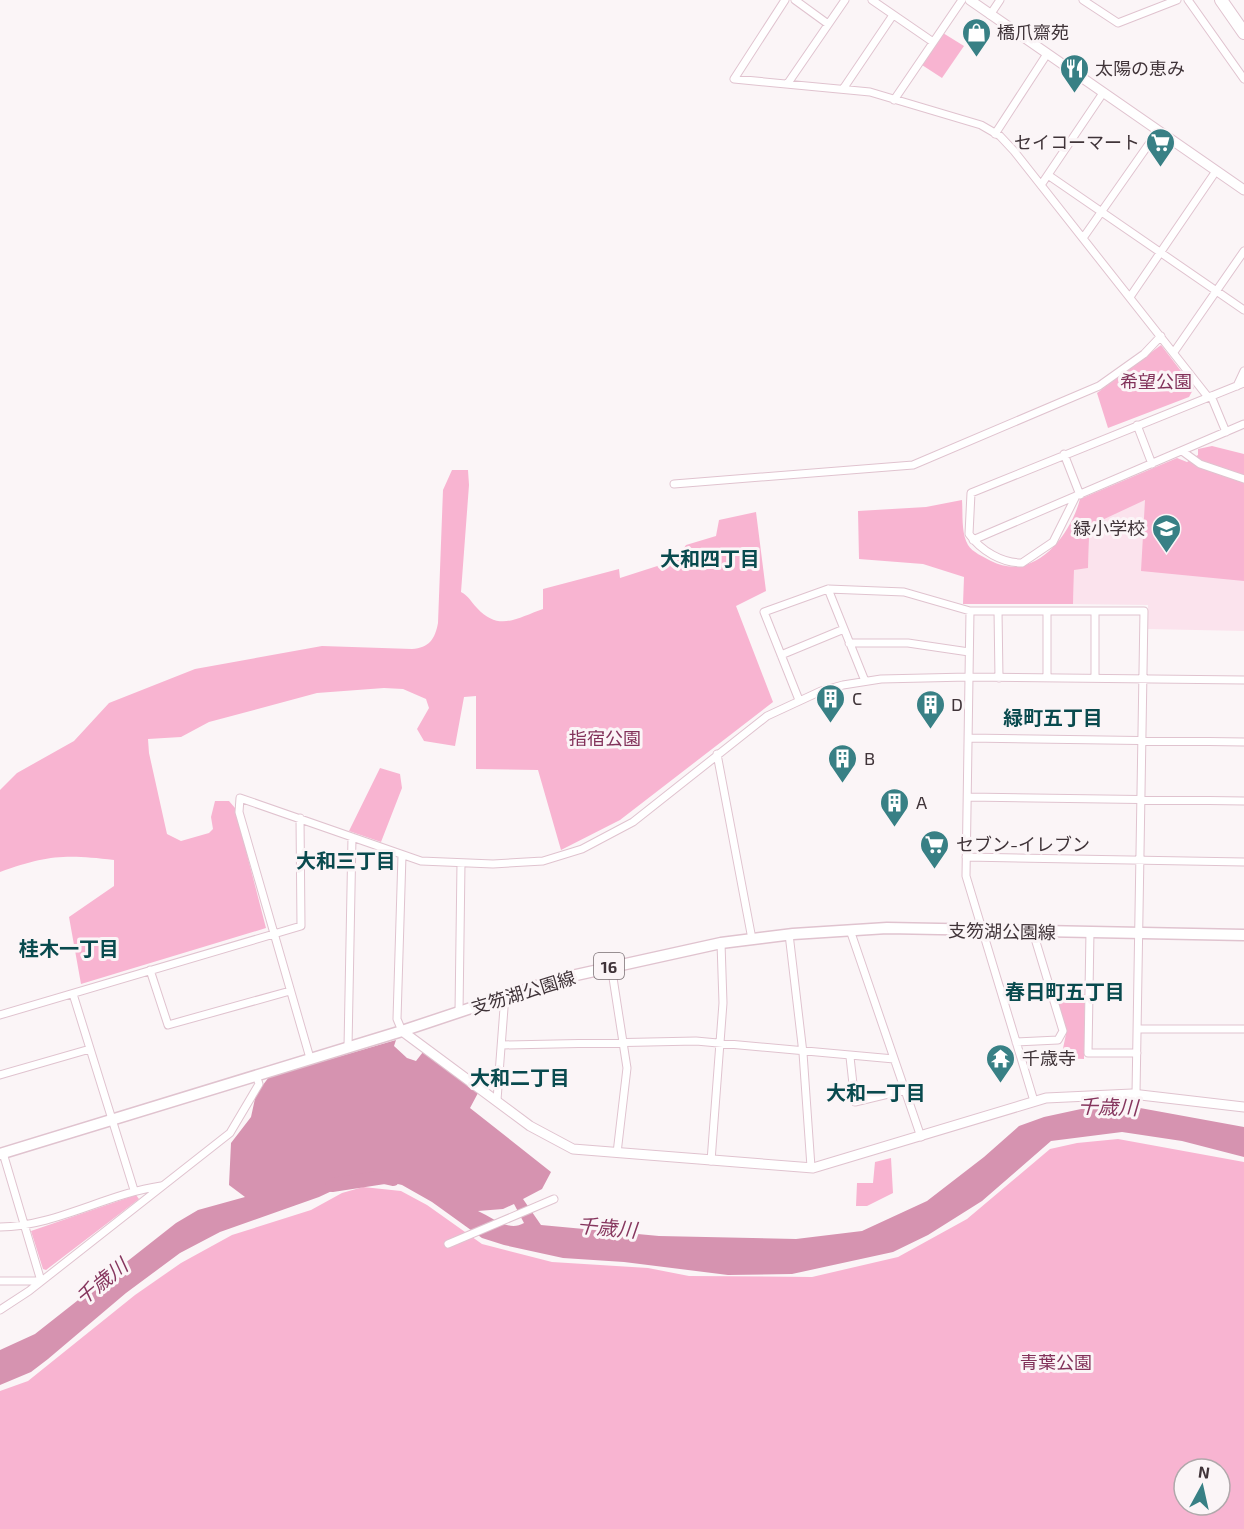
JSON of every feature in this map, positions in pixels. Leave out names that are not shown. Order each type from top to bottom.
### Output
[{"type":"highway","points":[[1221,0],[1244,33]]},
{"type":"main road","name":"支笏湖公園線","points":[[2,1154],[402,1031],[505,995],[611,966],[721,943],[789,934],[850,930],[1244,935]]},
{"type":"street","points":[[785,0],[734,78],[870,92],[959,118],[995,134],[1014,151],[1209,396],[1226,432]]},
{"type":"street","points":[[795,0],[828,24]]},
{"type":"street","points":[[788,83],[845,0]]},
{"type":"street","points":[[873,0],[933,42]]},
{"type":"street","points":[[894,100],[962,0]]},
{"type":"street","points":[[970,0],[1244,190]]},
{"type":"street","points":[[990,15],[1000,0]]},
{"type":"street","points":[[1083,0],[1118,23],[1177,0]]},
{"type":"street","points":[[1188,0],[1244,79]]},
{"type":"street","points":[[843,89],[893,15]]},
{"type":"street","points":[[995,134],[1047,54]]},
{"type":"street","points":[[1041,185],[1102,93]]},
{"type":"street","points":[[1083,237],[1158,131]]},
{"type":"street","points":[[1130,297],[1216,171]]},
{"type":"street","points":[[1048,175],[1244,310]]},
{"type":"street","points":[[1174,352],[1244,251]]},
{"type":"street","points":[[674,484],[913,465],[1099,386],[1144,354],[1161,336]]},
{"type":"street","points":[[1064,454],[1078,496],[1053,542],[1028,561],[1011,563],[1001,560],[973,540],[969,534],[971,493],[1064,454],[1240,385],[1244,371]]},
{"type":"street","points":[[973,540],[1244,424]]},
{"type":"street","points":[[1137,425],[1152,464]]},
{"type":"street","points":[[1182,451],[1200,464],[1244,479]]},
{"type":"street","points":[[828,589],[865,681]]},
{"type":"street","points":[[799,700],[764,612],[828,589],[904,592],[970,611],[1144,611],[1136,1094]]},
{"type":"street","points":[[970,611],[966,876],[1034,1101]]},
{"type":"street","points":[[998,611],[999,678]]},
{"type":"street","points":[[1047,611],[1047,678]]},
{"type":"street","points":[[1095,611],[1095,678]]},
{"type":"street","points":[[781,655],[844,629]]},
{"type":"street","points":[[849,642],[908,643],[969,652]]},
{"type":"street","points":[[310,1058],[239,812],[240,798],[421,861],[461,864],[543,861],[582,849],[633,822],[767,716],[821,691],[865,681],[968,677],[1244,680]]},
{"type":"street","points":[[969,738],[1244,742]]},
{"type":"street","points":[[717,754],[752,939]]},
{"type":"street","points":[[968,797],[1244,801]]},
{"type":"street","points":[[0,1016],[302,926],[300,818]]},
{"type":"street","points":[[348,1047],[352,837]]},
{"type":"street","points":[[402,855],[397,1019],[402,1031],[530,1126],[567,1147],[711,1161],[811,1167],[921,1137],[1034,1101],[1074,1095],[1136,1094],[1244,1107]]},
{"type":"street","points":[[966,857],[1244,862]]},
{"type":"street","points":[[459,1012],[461,864]]},
{"type":"street","points":[[850,930],[921,1137]]},
{"type":"street","points":[[1016,1042],[1058,1040],[1063,1031],[1033,932]]},
{"type":"street","points":[[1090,932],[1088,1053],[1137,1053]]},
{"type":"street","points":[[789,934],[803,1053],[811,1167]]},
{"type":"street","points":[[711,1161],[720,1045],[721,943]]},
{"type":"street","points":[[611,966],[625,1042],[627,1068],[617,1153]]},
{"type":"street","points":[[150,970],[168,1025],[290,991]]},
{"type":"street","points":[[73,994],[134,1190]]},
{"type":"street","points":[[497,1100],[503,1045],[505,995]]},
{"type":"street","points":[[1138,1029],[1244,1029]]},
{"type":"street","points":[[503,1045],[688,1041],[803,1053],[894,1059]]},
{"type":"street","points":[[0,1075],[90,1049]]},
{"type":"street","points":[[850,1057],[855,1102],[905,1090]]},
{"type":"street","points":[[0,1310],[41,1281],[230,1133],[259,1084],[256,1075]]},
{"type":"street","points":[[2,1154],[41,1281]]},
{"type":"street","points":[[0,1227],[26,1227],[134,1190],[164,1186]]},
{"type":"street","points":[[448,1244],[551,1200]]},
{"type":"street","points":[[0,1281],[41,1281]]},
{"type":"shaded area","name":"緑小学校","points":[[1163,494],[1244,508],[1244,631],[1148,629],[1148,605],[1073,604],[1074,569],[1088,568],[1089,538],[1100,521],[1130,505]]},
{"type":"shaded area","points":[[396,1040],[394,1046],[407,1058],[416,1061],[423,1052],[478,1093],[470,1108],[551,1172],[542,1189],[523,1199],[541,1225],[659,1236],[796,1239],[862,1231],[927,1201],[984,1157],[1019,1126],[1044,1117],[1081,1109],[1140,1108],[1244,1127],[1244,1157],[1182,1141],[1122,1132],[1051,1141],[982,1201],[928,1235],[893,1252],[792,1274],[728,1275],[624,1262],[563,1258],[504,1245],[482,1238],[432,1202],[402,1185],[364,1176],[319,1197],[220,1232],[180,1253],[126,1293],[31,1372],[0,1385],[0,1350],[35,1334],[176,1223],[198,1210],[245,1197],[229,1185],[231,1143],[251,1117],[256,1094],[269,1077]],"holes":[[[514,1204],[524,1223],[507,1225],[478,1211],[503,1209]]]},
{"type":"green space","points":[[943,33],[964,46],[942,78],[922,65]]},
{"type":"green space","name":"希望公園","points":[[1161,345],[1194,388],[1189,397],[1108,428],[1097,393]]},
{"type":"green space","points":[[1212,446],[1244,454],[1244,581],[1141,571],[1145,500],[1100,521],[1089,538],[1088,568],[1074,570],[1073,604],[963,604],[964,577],[923,564],[859,559],[858,511],[926,507],[962,500],[963,529],[970,548],[991,561],[1006,566],[1021,566],[1035,561],[1059,541],[1068,528],[1080,499],[1177,458],[1187,462],[1198,455],[1198,449]]},
{"type":"green space","name":"指宿公園","points":[[452,470],[468,470],[469,485],[461,592],[493,620],[508,621],[543,609],[543,589],[619,569],[620,578],[676,560],[686,545],[716,536],[719,520],[756,512],[766,591],[736,606],[773,702],[620,820],[561,850],[538,770],[476,769],[476,696],[464,697],[455,746],[424,741],[417,729],[429,708],[426,699],[403,689],[384,688],[317,693],[209,722],[181,737],[148,739],[167,834],[181,841],[209,833],[213,829],[211,817],[215,801],[229,801],[235,808],[266,928],[81,984],[69,917],[114,886],[114,860],[56,857],[30,862],[0,872],[0,790],[17,773],[74,741],[109,703],[195,669],[322,646],[412,649],[427,645],[435,634],[438,623],[443,490]]},
{"type":"green space","points":[[380,768],[400,774],[402,788],[381,842],[349,831]]},
{"type":"green space","points":[[1085,994],[1084,1059],[1061,1058],[1066,1034],[1056,995]]},
{"type":"green space","name":"青葉公園","points":[[1118,1139],[1244,1162],[1244,1529],[0,1529],[0,1391],[28,1381],[135,1295],[181,1263],[232,1235],[311,1210],[342,1193],[363,1187],[401,1191],[427,1205],[482,1244],[552,1262],[648,1268],[689,1276],[812,1277],[898,1257],[967,1219],[1050,1149],[1077,1143]]},
{"type":"green space","points":[[891,1158],[893,1193],[867,1206],[856,1206],[857,1183],[873,1183],[875,1162]]},
{"type":"green space","points":[[136,1195],[139,1199],[46,1270],[43,1269],[31,1231]]},
{"type":"waterway","name":"千歳川","points":[[332,1185],[384,1177],[393,1179]]},
{"type":"place","name":"橋爪齋苑","points":[[976,58]]},
{"type":"place","name":"太陽の恵み","points":[[1074,94]]},
{"type":"place","name":"セイコーマート","points":[[1161,168]]},
{"type":"place","name":"緑小学校","points":[[1166,554]]},
{"type":"place","name":"C","points":[[831,724]]},
{"type":"place","name":"D","points":[[930,730]]},
{"type":"place","name":"B","points":[[843,784]]},
{"type":"place","name":"A","points":[[895,828]]},
{"type":"place","name":"セブン-イレブン","points":[[935,870]]},
{"type":"place","name":"千歳寺","points":[[1001,1084]]},
{"type":"district","name":"大和四丁目","points":[[710,558]]},
{"type":"district","name":"緑町五丁目","points":[[1053,717]]},
{"type":"district","name":"大和三丁目","points":[[346,860]]},
{"type":"district","name":"桂木一丁目","points":[[69,948]]},
{"type":"district","name":"春日町五丁目","points":[[1065,991]]},
{"type":"district","name":"大和二丁目","points":[[520,1077]]},
{"type":"district","name":"大和一丁目","points":[[876,1092]]}]
